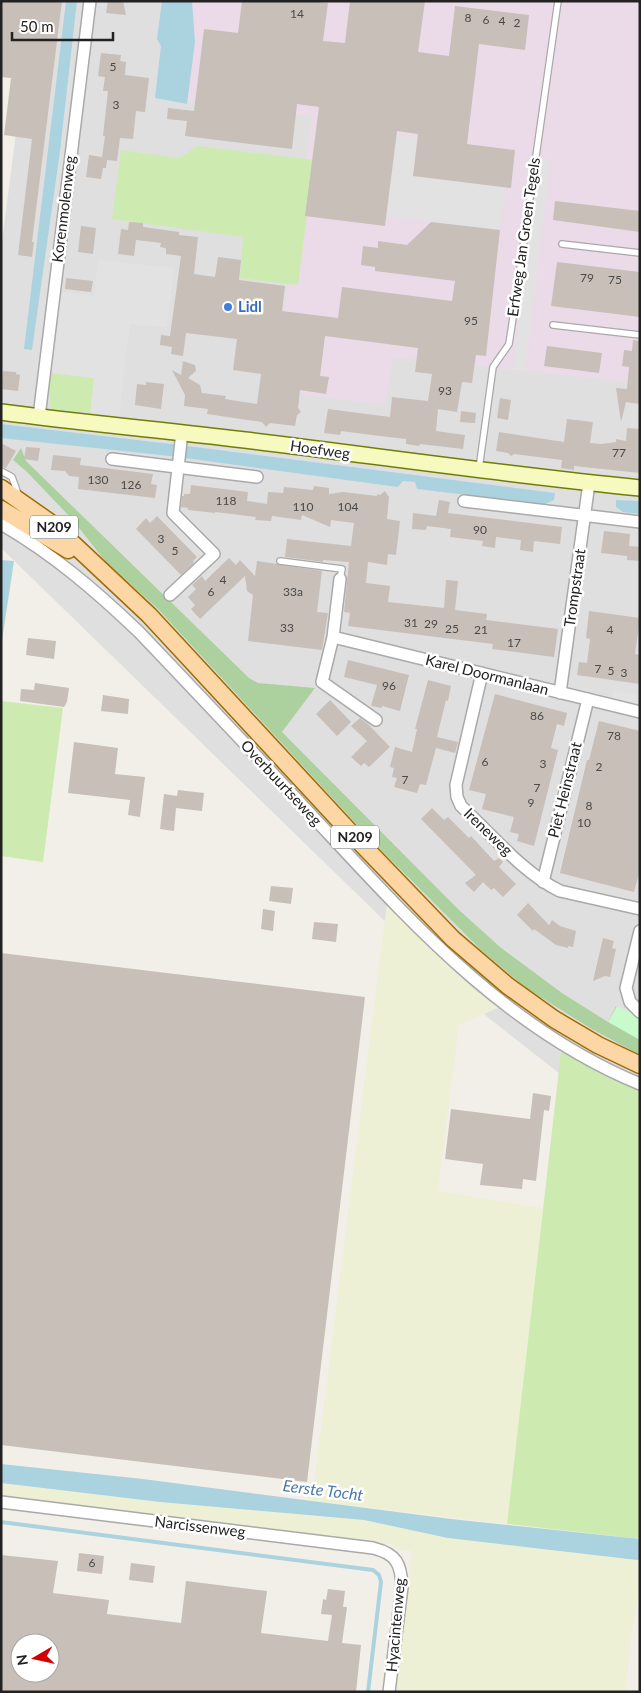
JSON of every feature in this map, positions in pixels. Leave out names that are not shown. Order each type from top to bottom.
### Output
[{"type":"main road","name":"Overbuurtseweg","points":[[1,488],[51,523],[148,615],[351,833],[453,939],[508,986],[554,1018],[598,1045],[640,1065]]},
{"type":"main road","name":"Overbuurtseweg","points":[[1,509],[102,572]]},
{"type":"street","name":"Korenmolenweg","points":[[39,417],[90,1]]},
{"type":"street","name":"Hoefweg","points":[[1,412],[39,417],[102,420],[182,438],[640,488]]},
{"type":"street","points":[[170,595],[214,554],[173,513],[182,438]]},
{"type":"street","points":[[112,459],[178,463],[257,477]]},
{"type":"street","name":"Trompstraat","points":[[560,693],[589,483]]},
{"type":"street","points":[[464,500],[640,522]]},
{"type":"street","name":"Overbuurtseweg","points":[[1,524],[60,562],[98,593],[139,632],[382,891],[438,948],[487,991],[539,1030],[587,1058],[640,1084]]},
{"type":"street","points":[[340,579],[334,637],[322,682],[376,720]]},
{"type":"street","name":"Karel Doormanlaan","points":[[334,637],[640,712]]},
{"type":"street","name":"Ireneweg","points":[[482,673],[456,785],[457,797],[461,806],[527,870],[543,882],[560,891],[640,909]]},
{"type":"street","name":"Piet Heinstraat","points":[[543,882],[588,699]]},
{"type":"street","points":[[640,931],[626,988],[630,1002],[640,1012]]},
{"type":"street","name":"Narcissenweg","points":[[1,1502],[373,1548],[385,1551],[396,1559]]},
{"type":"street","name":"Hyacintenweg","points":[[390,1692],[402,1588],[401,1572],[396,1559]]},
{"type":"lane","name":"Erfweg Jan Groen Tegels","points":[[479,469],[493,368],[508,344],[514,311],[558,1]]},
{"type":"lane","points":[[562,244],[640,253]]},
{"type":"lane","points":[[553,324],[640,335]]},
{"type":"lane","points":[[1,471],[12,477],[21,501]]},
{"type":"lane","points":[[280,561],[342,569],[340,579]]},
{"type":"shaded area","points":[[33,1],[640,1],[640,1104],[570,1082],[466,1000],[1,548],[1,249]]},
{"type":"shaded area","points":[[170,1],[640,1],[640,383],[393,357],[385,405],[273,391],[312,116],[158,98]]},
{"type":"shaded area","points":[[396,135],[417,138],[413,176],[506,187],[500,230],[386,216]]},
{"type":"shaded area","points":[[539,157],[551,159],[525,371],[513,369]]},
{"type":"shaded area","points":[[98,260],[174,268],[167,327],[130,324],[119,418],[90,415],[94,378],[51,373],[60,292],[94,296]]},
{"type":"shaded area","points":[[614,690],[640,696],[637,706],[611,699]]},
{"type":"green space","points":[[197,146],[314,160],[298,285],[240,278],[243,237],[112,219],[121,150],[180,158]]},
{"type":"green space","points":[[49,371],[95,376],[91,413],[52,409],[49,405],[51,395],[46,395]]},
{"type":"green space","points":[[21,448],[26,461],[249,678],[258,683],[315,688],[282,732],[458,909],[500,947],[562,993],[608,1022],[616,1006],[640,1030],[640,1055],[590,1028],[526,988],[482,951],[371,840],[158,609],[105,561],[72,519],[13,460]]},
{"type":"green space","points":[[1,701],[63,708],[43,862],[1,856]]},
{"type":"green space","points":[[387,903],[476,991],[500,1007],[459,1025],[438,1191],[543,1208],[507,1524],[312,1501]]},
{"type":"green space","points":[[617,1006],[640,1014],[640,1040],[608,1022]]},
{"type":"green space","points":[[561,1052],[640,1091],[640,1539],[507,1524]]},
{"type":"green space","points":[[1,1483],[160,1502],[364,1520],[448,1538],[640,1559],[640,1585],[631,1637],[626,1692],[396,1692],[412,1551],[399,1550],[390,1544],[1,1495]]},
{"type":"water","points":[[66,1],[77,1],[60,151],[32,350],[24,349]]},
{"type":"water","points":[[162,1],[192,1],[195,42],[187,104],[155,98],[161,46],[157,39]]},
{"type":"water","points":[[1,424],[555,493],[554,500],[545,504],[417,489],[415,482],[403,481],[398,487],[170,456],[1,438]]},
{"type":"water","points":[[616,500],[640,501],[640,514],[623,512],[616,507]]},
{"type":"water","points":[[1,560],[14,561],[1,647]]},
{"type":"water","points":[[1,1464],[143,1479],[451,1519],[640,1539],[640,1559],[448,1538],[364,1520],[160,1502],[1,1483]]},
{"type":"building","points":[[1,1],[62,1],[32,242],[34,242],[32,257],[18,255],[32,139],[4,135],[11,78],[1,77]]},
{"type":"building","points":[[108,1],[123,1],[126,15],[106,13]]},
{"type":"building","points":[[242,1],[311,1],[328,3],[323,41],[345,43],[350,1],[425,1],[418,52],[449,56],[455,6],[529,15],[525,50],[479,44],[467,144],[515,150],[511,188],[413,176],[418,134],[397,131],[385,226],[305,216],[319,107],[297,104],[292,149],[185,136],[187,121],[167,119],[168,108],[194,111],[204,29],[238,33]]},
{"type":"building","points":[[101,53],[121,55],[120,61],[126,62],[125,75],[149,78],[145,112],[136,111],[133,139],[120,138],[117,161],[107,160],[101,179],[86,177],[89,155],[102,157],[105,136],[103,136],[108,91],[103,91],[105,77],[98,76]]},
{"type":"building","points":[[555,201],[640,211],[640,232],[553,220]]},
{"type":"building","points":[[129,222],[143,223],[143,227],[179,232],[179,235],[198,237],[194,274],[215,277],[218,257],[241,260],[239,280],[285,286],[282,311],[338,318],[342,287],[452,301],[455,281],[375,271],[375,267],[361,265],[363,246],[378,248],[378,241],[407,245],[431,222],[500,230],[486,356],[476,355],[472,383],[462,382],[457,412],[438,409],[436,431],[465,435],[463,449],[420,444],[419,446],[406,444],[406,439],[341,431],[340,435],[324,433],[328,409],[390,417],[392,397],[428,401],[432,374],[415,372],[418,348],[325,336],[320,376],[329,377],[326,394],[300,390],[298,408],[301,412],[297,415],[295,426],[270,423],[266,427],[262,422],[207,414],[208,409],[184,406],[185,395],[172,370],[181,375],[183,361],[195,365],[196,371],[188,378],[200,385],[202,393],[226,396],[225,399],[237,401],[257,404],[261,374],[233,370],[237,339],[186,333],[183,356],[171,354],[172,347],[160,345],[161,335],[170,336],[181,256],[166,254],[166,248],[160,247],[161,243],[136,240],[134,256],[118,254],[121,229],[128,230]]},
{"type":"building","points":[[81,226],[96,228],[93,254],[78,252]]},
{"type":"building","points":[[557,262],[640,272],[640,317],[551,306]]},
{"type":"building","points":[[66,278],[93,281],[91,292],[65,289]]},
{"type":"building","points":[[633,340],[640,341],[640,404],[626,402],[621,422],[616,388],[627,389],[629,367],[622,366],[624,350],[632,351]]},
{"type":"building","points":[[547,346],[602,353],[599,373],[544,366]]},
{"type":"building","points":[[3,371],[16,372],[16,374],[20,375],[18,391],[1,389]]},
{"type":"building","points":[[146,382],[164,384],[161,409],[135,405],[137,384],[146,385]]},
{"type":"building","points":[[500,398],[511,400],[508,420],[497,418]]},
{"type":"building","points":[[461,411],[476,413],[475,423],[460,422]]},
{"type":"building","points":[[567,419],[593,422],[590,443],[616,442],[616,439],[626,441],[627,428],[640,429],[640,473],[574,466],[574,470],[561,468],[562,460],[514,454],[511,456],[508,453],[496,451],[499,432],[564,442]]},
{"type":"building","points":[[1,443],[16,451],[6,468],[1,466]]},
{"type":"building","points":[[26,447],[40,448],[38,461],[24,459]]},
{"type":"building","points":[[53,455],[81,458],[80,465],[153,474],[151,484],[157,485],[155,498],[78,489],[79,477],[69,476],[65,471],[51,470]]},
{"type":"building","points":[[191,485],[248,492],[247,501],[267,504],[268,492],[283,493],[284,487],[313,490],[314,486],[329,488],[329,494],[343,492],[377,496],[377,494],[380,495],[385,491],[389,497],[387,519],[400,521],[396,555],[388,554],[387,565],[368,562],[366,583],[390,586],[388,602],[444,608],[446,580],[458,581],[455,610],[487,614],[486,620],[558,629],[554,657],[492,649],[493,644],[348,626],[350,613],[344,612],[349,562],[323,560],[323,562],[285,557],[287,539],[351,546],[354,523],[331,520],[330,527],[302,515],[301,520],[272,516],[271,521],[255,520],[256,517],[188,510],[188,508],[181,507],[182,496],[190,494]]},
{"type":"building","points":[[439,500],[450,502],[448,513],[562,527],[560,544],[534,541],[533,552],[520,550],[521,540],[496,537],[495,548],[482,546],[483,541],[450,537],[451,529],[427,526],[426,530],[412,529],[413,513],[436,516]]},
{"type":"building","points":[[157,516],[197,557],[193,561],[194,563],[181,575],[136,529],[146,518],[150,523]]},
{"type":"building","points":[[604,531],[630,534],[629,546],[640,547],[640,561],[627,560],[627,556],[601,553]]},
{"type":"building","points":[[229,558],[236,565],[240,560],[255,576],[257,561],[322,571],[317,612],[328,613],[322,650],[248,641],[253,595],[247,591],[245,576],[200,619],[191,609],[195,605],[188,597],[196,589],[192,585],[202,576],[205,581]]},
{"type":"building","points":[[589,611],[640,618],[635,654],[640,655],[640,684],[577,675],[579,662],[587,663],[590,639],[586,638]]},
{"type":"building","points":[[28,638],[56,641],[54,659],[26,655]]},
{"type":"building","points":[[348,660],[409,675],[400,711],[382,706],[382,708],[371,706],[377,685],[344,677]]},
{"type":"building","points":[[428,680],[451,686],[437,737],[458,742],[455,753],[436,748],[426,785],[420,784],[417,793],[394,787],[397,778],[392,777],[394,768],[390,767],[395,747],[412,752],[417,729],[415,729]]},
{"type":"building","points":[[35,683],[69,688],[67,702],[64,707],[20,701],[21,689],[34,690]]},
{"type":"building","points":[[495,694],[567,713],[564,726],[557,724],[551,748],[558,750],[534,846],[517,841],[519,834],[510,832],[514,817],[482,809],[486,794],[469,790]]},
{"type":"building","points":[[103,695],[129,699],[128,714],[101,711]]},
{"type":"building","points":[[330,700],[351,722],[337,736],[316,714]]},
{"type":"building","points":[[360,718],[390,747],[369,767],[364,763],[361,766],[351,757],[367,741],[351,726]]},
{"type":"building","points":[[599,721],[640,731],[640,870],[634,892],[560,873],[587,760],[589,760]]},
{"type":"building","points":[[74,742],[118,748],[115,774],[145,777],[140,817],[128,815],[130,800],[68,793]]},
{"type":"building","points":[[178,790],[204,793],[202,811],[176,808],[174,831],[160,829],[164,794],[177,796]]},
{"type":"building","points":[[432,808],[444,820],[448,817],[469,838],[471,836],[494,861],[499,858],[503,862],[499,867],[516,884],[503,897],[494,888],[491,890],[483,882],[474,892],[465,883],[476,875],[421,819]]},
{"type":"building","points":[[271,886],[293,888],[291,904],[269,901]]},
{"type":"building","points":[[528,903],[549,925],[552,920],[560,926],[576,931],[573,947],[568,946],[568,948],[556,945],[534,929],[533,931],[517,915]]},
{"type":"building","points":[[263,909],[275,911],[273,931],[261,929]]},
{"type":"building","points":[[314,922],[338,924],[336,942],[312,939]]},
{"type":"building","points":[[603,938],[614,941],[612,948],[616,949],[610,977],[605,976],[593,981]]},
{"type":"building","points":[[1,953],[365,997],[307,1482],[1,1445]]},
{"type":"building","points":[[533,1093],[551,1096],[549,1111],[544,1110],[536,1181],[523,1179],[522,1189],[480,1185],[483,1164],[445,1159],[451,1109],[530,1119]]},
{"type":"building","points":[[79,1553],[104,1556],[102,1574],[77,1571]]},
{"type":"building","points":[[1,1555],[58,1561],[53,1593],[109,1600],[107,1614],[181,1623],[186,1581],[267,1591],[261,1633],[328,1641],[332,1615],[321,1614],[323,1599],[326,1600],[328,1589],[345,1591],[343,1607],[347,1607],[342,1643],[361,1645],[356,1692],[1,1692]]},
{"type":"building","points":[[131,1563],[155,1566],[153,1583],[129,1580]]},
{"type":"waterway","points":[[1,1522],[373,1570],[379,1575],[381,1582],[368,1692]]},
{"type":"place","name":"Lidl","points":[[228,307]]},
{"type":"water label","name":"Eerste Tocht","points":[[323,1490]]}]
